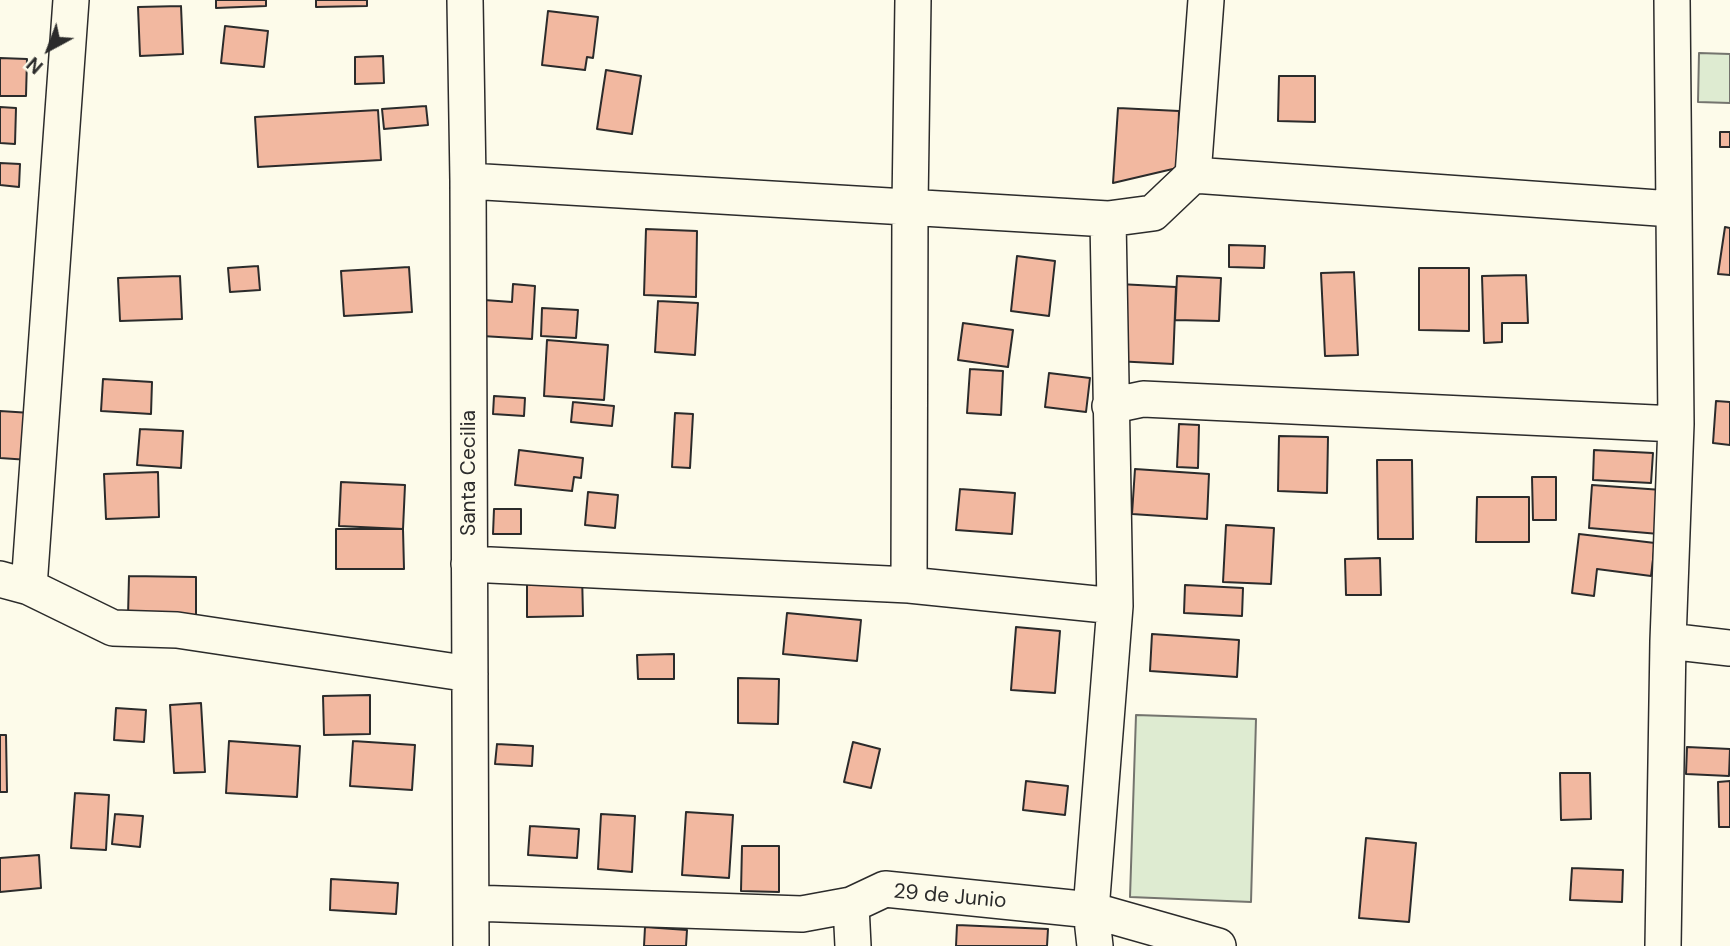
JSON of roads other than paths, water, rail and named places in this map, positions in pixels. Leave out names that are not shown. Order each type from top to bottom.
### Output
[{"type":"street","points":[[71,0],[15,583],[113,628],[177,630],[470,674]]},
{"type":"street","name":"Santa Cecilia","points":[[465,0],[471,946]]},
{"type":"street","points":[[909,585],[910,206],[914,0]]},
{"type":"street","points":[[468,181],[1108,219],[1153,212],[1193,175],[1206,0]]},
{"type":"street","points":[[1663,946],[1668,641],[1676,424],[1672,0]]},
{"type":"street","points":[[1193,175],[1672,209]]},
{"type":"street","points":[[1095,946],[1091,910],[1115,606],[1108,219]]},
{"type":"street","points":[[1110,405],[1143,400],[1676,424]]},
{"type":"street","points":[[469,564],[909,585],[1115,606]]},
{"type":"street","points":[[1668,641],[1730,648]]},
{"type":"street","name":"29 de Junio","points":[[471,902],[802,914],[851,905],[886,890],[1091,910],[1218,946]]},
{"type":"street","points":[[851,905],[853,946]]}]
